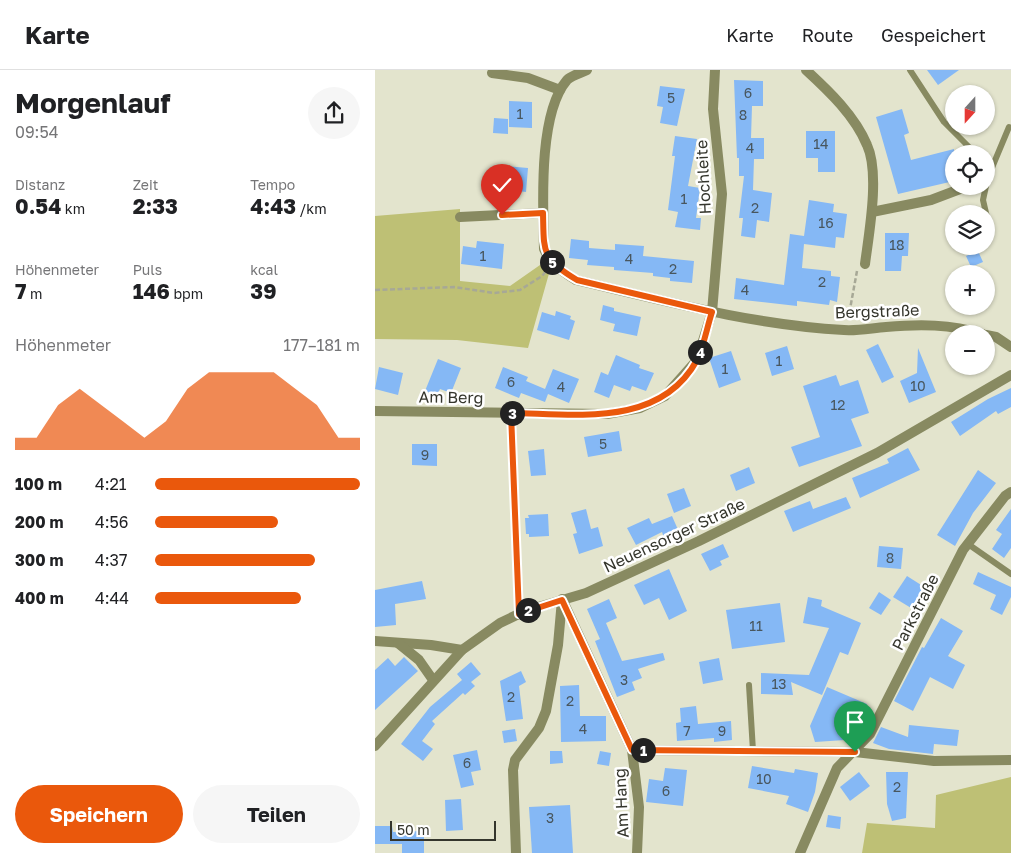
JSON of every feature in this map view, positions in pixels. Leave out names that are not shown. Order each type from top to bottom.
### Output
[{"type":"street","points":[[552,262],[544,248],[543,213],[546,143],[555,101],[560,90],[568,78],[587,70]]},
{"type":"street","name":"Hochleite","points":[[712,312],[722,194],[713,109],[715,70]]},
{"type":"street","points":[[807,70],[843,109],[868,146],[871,166],[872,212],[865,264]]},
{"type":"street","points":[[492,73],[528,78],[560,90]]},
{"type":"street","points":[[872,212],[931,200],[945,195]]},
{"type":"street","points":[[460,217],[543,213]]},
{"type":"street","name":"Bergstraße","points":[[552,262],[558,269],[577,280],[712,312],[778,323],[846,330],[931,324],[945,325]]},
{"type":"street","name":"Am Berg","points":[[375,411],[607,414],[640,408],[665,396],[697,360],[712,312]]},
{"type":"street","name":"Bergstraße","points":[[995,337],[1011,347]]},
{"type":"street","name":"Neuensorger Straße","points":[[375,746],[462,650],[500,623],[519,614],[595,589],[840,472],[912,434],[1011,376]]},
{"type":"street","name":"Parkstraße","points":[[800,853],[837,768],[855,752],[870,734],[968,544],[1005,496],[1011,492]]},
{"type":"street","points":[[516,853],[513,770],[515,760],[539,728],[545,711],[558,645],[562,600]]},
{"type":"street","name":"Am Hang","points":[[562,600],[632,750],[639,807],[637,853]]},
{"type":"street","points":[[375,641],[431,645],[462,650]]},
{"type":"street","points":[[398,643],[419,660],[433,680]]},
{"type":"street","points":[[632,750],[855,752],[934,761],[1011,760]]},
{"type":"lane","points":[[910,70],[943,122],[967,145]]},
{"type":"lane","points":[[995,162],[1009,127]]},
{"type":"lane","points":[[968,544],[1011,574]]},
{"type":"lane","points":[[749,684],[753,751]]},
{"type":"path","points":[[375,290],[454,287],[494,293],[520,290],[543,276],[552,262]]},
{"type":"path","points":[[846,330],[858,268],[865,264]]},
{"type":"path","points":[[511,413],[519,614]]},
{"type":"green space","points":[[460,209],[460,281],[510,286],[540,265],[550,270],[528,348],[457,340],[375,339],[375,216]]},
{"type":"green space","points":[[1011,777],[1011,853],[862,853],[867,823],[935,828],[936,795]]},
{"type":"building","points":[[927,70],[959,70],[938,85]]},
{"type":"building","points":[[734,80],[763,81],[763,106],[752,106],[751,138],[764,138],[764,159],[754,159],[753,190],[772,193],[769,222],[757,220],[755,238],[741,236],[743,218],[739,218],[744,176],[739,176],[739,158],[737,158]]},
{"type":"building","points":[[660,86],[685,89],[677,126],[660,123],[663,107],[657,106]]},
{"type":"building","points":[[509,101],[532,102],[532,128],[509,127]]},
{"type":"building","points":[[902,109],[909,133],[904,135],[911,160],[945,151],[945,183],[898,194],[876,117]]},
{"type":"building","points":[[494,118],[508,119],[508,134],[493,133]]},
{"type":"building","points":[[806,131],[835,131],[835,172],[818,172],[818,158],[806,158]]},
{"type":"building","points":[[675,136],[697,139],[688,186],[700,188],[696,218],[701,218],[700,230],[675,227],[678,212],[668,210],[675,156],[672,156]]},
{"type":"building","points":[[505,166],[528,168],[526,192],[489,188],[490,174],[505,175]]},
{"type":"building","points":[[809,200],[834,204],[833,212],[847,214],[844,238],[836,237],[835,248],[804,244],[802,268],[831,271],[831,276],[840,277],[837,302],[830,300],[829,305],[797,301],[797,306],[734,299],[736,278],[784,285],[790,234],[804,236]]},
{"type":"building","points":[[885,233],[909,233],[908,256],[902,256],[901,271],[885,271]]},
{"type":"building","points":[[571,239],[589,241],[589,248],[615,250],[615,244],[644,246],[643,256],[694,261],[692,283],[670,281],[670,278],[653,276],[653,273],[614,270],[614,267],[587,265],[588,260],[569,258]]},
{"type":"building","points":[[477,241],[504,244],[502,269],[461,264],[463,246],[476,248]]},
{"type":"building","points":[[980,255],[983,262],[970,265],[966,256]]},
{"type":"building","points":[[603,305],[614,308],[614,311],[641,317],[637,336],[613,331],[615,324],[600,320]]},
{"type":"building","points":[[556,311],[571,316],[570,319],[575,321],[569,340],[537,330],[542,312],[555,316]]},
{"type":"building","points":[[878,344],[894,377],[882,383],[866,350]]},
{"type":"building","points":[[787,346],[794,369],[772,376],[765,353]]},
{"type":"building","points":[[918,348],[936,392],[909,403],[900,381],[917,373]]},
{"type":"building","points":[[731,351],[741,380],[719,388],[709,358]]},
{"type":"building","points":[[616,355],[640,365],[639,368],[654,373],[646,391],[632,386],[630,391],[614,385],[609,398],[594,392],[601,372],[608,375]]},
{"type":"building","points":[[438,359],[461,368],[451,393],[440,389],[437,396],[425,391]]},
{"type":"building","points":[[379,367],[403,373],[398,395],[375,389]]},
{"type":"building","points":[[503,367],[528,377],[526,381],[545,389],[553,369],[579,379],[569,403],[548,394],[545,402],[521,393],[519,398],[495,388]]},
{"type":"building","points":[[836,375],[840,386],[858,380],[869,413],[851,419],[862,446],[799,467],[791,447],[820,437],[803,386]]},
{"type":"building","points":[[1011,388],[1011,407],[998,414],[996,411],[960,436],[951,422],[988,399]]},
{"type":"building","points":[[619,431],[622,451],[588,457],[584,437]]},
{"type":"building","points":[[412,444],[437,444],[437,466],[412,465]]},
{"type":"building","points":[[908,448],[920,470],[860,498],[852,478],[889,463],[887,459]]},
{"type":"building","points":[[544,449],[546,475],[531,476],[528,451]]},
{"type":"building","points":[[749,467],[755,483],[736,491],[730,475]]},
{"type":"building","points":[[978,470],[996,483],[973,513],[955,546],[937,535]]},
{"type":"building","points":[[684,488],[691,506],[674,513],[667,494]]},
{"type":"building","points":[[846,497],[851,508],[793,532],[784,511],[810,501],[813,509]]},
{"type":"building","points":[[586,509],[591,529],[598,527],[603,546],[579,554],[573,534],[577,533],[571,513]]},
{"type":"building","points":[[1011,509],[1011,548],[1004,558],[992,549],[1002,534],[996,530]]},
{"type":"building","points":[[548,514],[549,536],[529,537],[529,534],[526,534],[525,518],[529,518],[528,515]]},
{"type":"building","points":[[672,516],[679,532],[664,538],[662,532],[636,545],[627,528],[649,518],[652,524]]},
{"type":"building","points":[[723,544],[729,557],[720,561],[722,565],[710,571],[701,554]]},
{"type":"building","points":[[879,546],[903,548],[901,569],[877,567]]},
{"type":"building","points":[[669,569],[687,611],[669,620],[659,598],[644,605],[634,585]]},
{"type":"building","points":[[978,572],[1011,587],[1011,597],[1002,615],[990,609],[996,595],[973,584]]},
{"type":"building","points":[[907,576],[929,590],[916,611],[893,597]]},
{"type":"building","points":[[422,581],[426,599],[395,604],[396,625],[375,627],[375,590]]},
{"type":"building","points":[[879,592],[891,600],[881,615],[869,608]]},
{"type":"building","points":[[808,597],[822,600],[821,606],[861,623],[848,655],[840,652],[822,695],[791,682],[793,695],[761,694],[761,673],[809,675],[829,628],[803,623]]},
{"type":"building","points":[[609,599],[617,618],[606,623],[622,661],[663,653],[665,660],[638,669],[642,678],[632,682],[635,690],[617,697],[595,641],[600,639],[587,609]]},
{"type":"building","points":[[780,603],[785,642],[732,649],[726,610]]},
{"type":"building","points":[[941,618],[963,631],[948,656],[965,665],[953,689],[930,677],[913,711],[894,701],[922,647],[924,648]]},
{"type":"building","points":[[404,657],[418,671],[375,710],[375,670],[388,658],[395,666]]},
{"type":"building","points":[[719,658],[723,680],[703,684],[699,662]]},
{"type":"building","points":[[471,662],[481,674],[471,682],[475,686],[465,695],[463,693],[432,721],[435,724],[422,741],[433,749],[423,761],[401,744],[430,707],[462,680],[457,674]]},
{"type":"building","points":[[521,671],[526,682],[519,686],[523,719],[506,721],[500,681]]},
{"type":"building","points":[[579,685],[580,716],[606,716],[606,741],[561,742],[560,686]]},
{"type":"building","points":[[827,687],[867,704],[861,720],[868,723],[861,734],[849,730],[845,740],[815,742],[810,726]]},
{"type":"building","points":[[696,706],[698,724],[731,721],[732,740],[714,742],[714,738],[677,741],[676,723],[681,722],[680,708]]},
{"type":"building","points":[[909,725],[959,730],[957,746],[934,744],[933,754],[889,749],[873,743],[881,727],[908,737]]},
{"type":"building","points":[[515,729],[517,741],[504,743],[502,731]]},
{"type":"building","points":[[477,750],[481,770],[471,772],[474,785],[461,788],[453,755]]},
{"type":"building","points":[[550,751],[562,751],[563,763],[550,764]]},
{"type":"building","points":[[600,751],[611,753],[609,766],[597,764]]},
{"type":"building","points":[[752,766],[794,773],[795,769],[818,773],[815,792],[808,812],[786,804],[789,796],[748,788]]},
{"type":"building","points":[[665,768],[687,770],[683,806],[646,802],[649,779],[663,781]]},
{"type":"building","points":[[859,772],[870,786],[850,801],[840,787]]},
{"type":"building","points":[[886,772],[908,772],[906,818],[892,821],[887,804]]},
{"type":"building","points":[[461,799],[463,830],[446,831],[445,800]]},
{"type":"building","points":[[570,805],[573,853],[532,853],[529,807]]},
{"type":"building","points":[[828,815],[841,817],[840,829],[826,827]]},
{"type":"building","points":[[375,826],[392,826],[393,832],[424,831],[424,853],[402,853],[402,844],[375,844]]},
{"type":"route","points":[[502,215],[543,213],[544,248],[549,259],[558,269],[577,280],[712,312],[697,360],[684,377],[665,396],[640,408],[607,414],[511,413],[519,614],[525,610],[562,600],[632,750],[855,752]]}]
